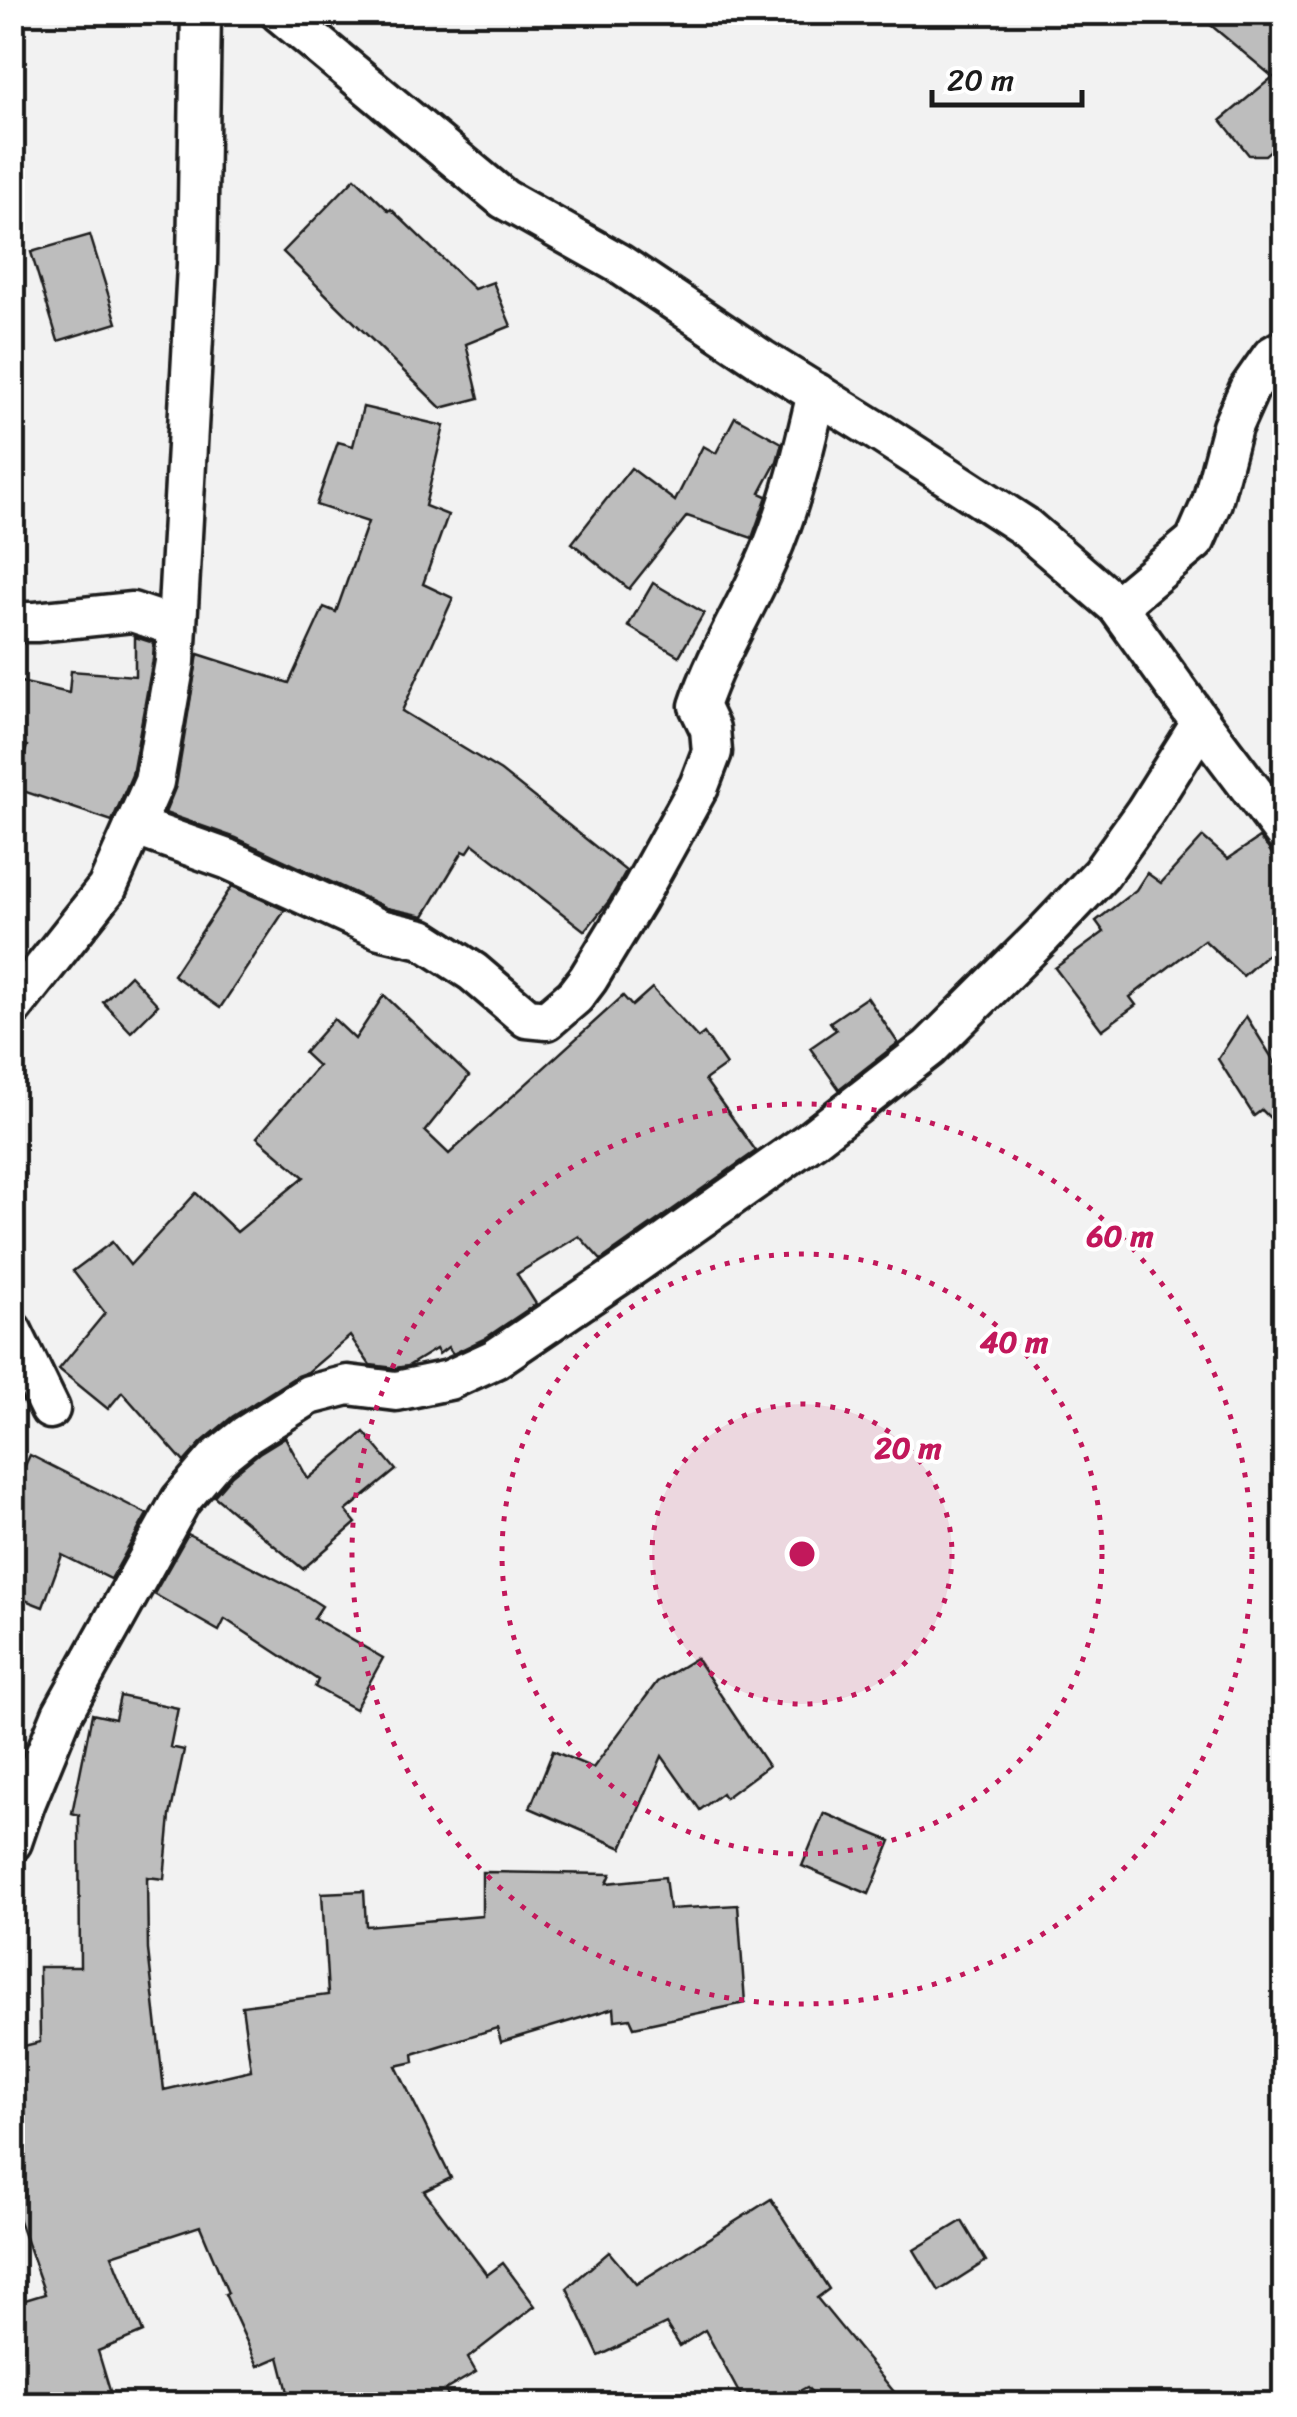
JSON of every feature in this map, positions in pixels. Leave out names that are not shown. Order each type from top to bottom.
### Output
[{"type":"street","points":[[12,1008],[107,888],[154,782],[175,662],[196,266],[201,12]]},
{"type":"street","points":[[279,12],[504,199],[618,263],[1024,526],[1117,606],[1284,833]]},
{"type":"street","points":[[1117,606],[1196,540],[1212,502],[1232,427],[1249,388],[1272,356],[1284,349]]},
{"type":"street","points":[[134,826],[227,859],[380,928],[422,938],[473,972],[528,1018],[547,1020],[588,979],[699,786],[712,752],[710,729],[698,706],[774,541],[798,478],[816,393]]},
{"type":"street","points":[[12,622],[132,612],[177,627]]},
{"type":"street","points":[[12,1842],[62,1714],[181,1500],[216,1459],[309,1395],[348,1385],[396,1391],[449,1380],[495,1359],[811,1140],[929,1048],[1101,874],[1201,723]]},
{"type":"street","points":[[12,1331],[50,1409]]},
{"type":"building","points":[[1195,12],[1284,12],[1284,139],[1265,155],[1249,155],[1221,120],[1273,77]]},
{"type":"building","points":[[355,178],[474,289],[493,282],[511,326],[466,344],[479,398],[441,408],[283,252]]},
{"type":"building","points":[[90,235],[117,323],[58,341],[31,252]]},
{"type":"building","points":[[363,407],[444,426],[425,506],[448,515],[423,584],[453,598],[402,711],[501,771],[626,871],[585,931],[473,844],[467,853],[463,851],[424,916],[387,908],[236,838],[165,813],[176,786],[198,654],[289,683],[324,607],[336,612],[368,522],[316,505],[338,442],[353,446]]},
{"type":"building","points":[[735,417],[782,443],[760,493],[767,496],[752,538],[687,516],[629,589],[572,543],[631,468],[675,501],[703,446],[716,453]]},
{"type":"building","points":[[653,583],[704,613],[679,656],[628,626]]},
{"type":"building","points":[[135,637],[154,643],[153,659],[132,775],[112,821],[14,788],[27,746],[12,742],[12,680],[69,693],[71,671],[135,676]]},
{"type":"building","points":[[1203,837],[1228,859],[1259,838],[1268,848],[1284,871],[1284,939],[1243,976],[1204,940],[1130,997],[1136,1005],[1102,1030],[1055,968],[1104,932],[1096,921],[1136,890],[1147,873],[1161,883]]},
{"type":"building","points":[[232,886],[285,910],[220,1008],[173,975]]},
{"type":"building","points":[[130,975],[158,1005],[131,1032],[103,1002]]},
{"type":"building","points":[[652,988],[698,1038],[704,1033],[726,1065],[705,1080],[756,1151],[601,1260],[579,1236],[517,1274],[536,1304],[484,1339],[453,1354],[448,1347],[439,1354],[436,1349],[408,1366],[395,1368],[370,1365],[350,1336],[308,1372],[232,1417],[184,1462],[122,1392],[108,1409],[59,1369],[105,1313],[73,1271],[112,1242],[130,1265],[196,1193],[237,1232],[304,1177],[257,1137],[318,1066],[304,1053],[334,1019],[355,1039],[384,995],[469,1076],[425,1131],[449,1154],[623,996],[632,1006]]},
{"type":"building","points":[[867,997],[898,1043],[839,1089],[810,1048],[836,1030],[830,1022]]},
{"type":"building","points":[[1246,1016],[1284,1077],[1284,1132],[1262,1110],[1254,1116],[1218,1059]]},
{"type":"building","points":[[364,1432],[396,1470],[346,1511],[356,1523],[303,1569],[214,1496],[232,1475],[285,1437],[308,1479]]},
{"type":"building","points":[[30,1455],[147,1514],[111,1579],[62,1555],[43,1607],[12,1595],[12,1493]]},
{"type":"building","points":[[188,1534],[297,1590],[322,1606],[314,1618],[383,1658],[355,1709],[315,1687],[318,1680],[225,1619],[219,1631],[154,1594]]},
{"type":"building","points":[[696,1658],[768,1766],[725,1798],[722,1793],[700,1810],[662,1756],[622,1848],[530,1808],[553,1751],[593,1768],[657,1682]]},
{"type":"building","points":[[120,1696],[178,1708],[170,1747],[184,1750],[170,1816],[164,1879],[147,1877],[148,1950],[164,2090],[251,2070],[242,2006],[328,1995],[322,1893],[364,1891],[366,1926],[482,1916],[482,1872],[611,1874],[607,1883],[665,1877],[669,1909],[738,1905],[745,2003],[634,2027],[630,2018],[615,2020],[614,2008],[501,2042],[497,2028],[413,2054],[414,2062],[396,2066],[451,2178],[424,2191],[487,2275],[503,2263],[535,2306],[468,2358],[476,2372],[445,2390],[452,2404],[291,2404],[279,2357],[258,2366],[200,2226],[112,2255],[143,2332],[98,2351],[114,2404],[26,2404],[12,2362],[12,2304],[45,2294],[12,2201],[12,2049],[40,2042],[39,1967],[80,1967],[79,1815],[72,1813],[92,1714],[115,1719]]},
{"type":"building","points":[[824,1813],[891,1841],[869,1894],[802,1866]]},
{"type":"building","points":[[771,2199],[829,2289],[817,2298],[904,2404],[822,2404],[807,2387],[775,2404],[745,2404],[705,2330],[680,2346],[666,2324],[599,2356],[567,2288],[609,2252],[636,2284]]},
{"type":"building","points":[[962,2221],[986,2261],[939,2291],[914,2250]]}]
